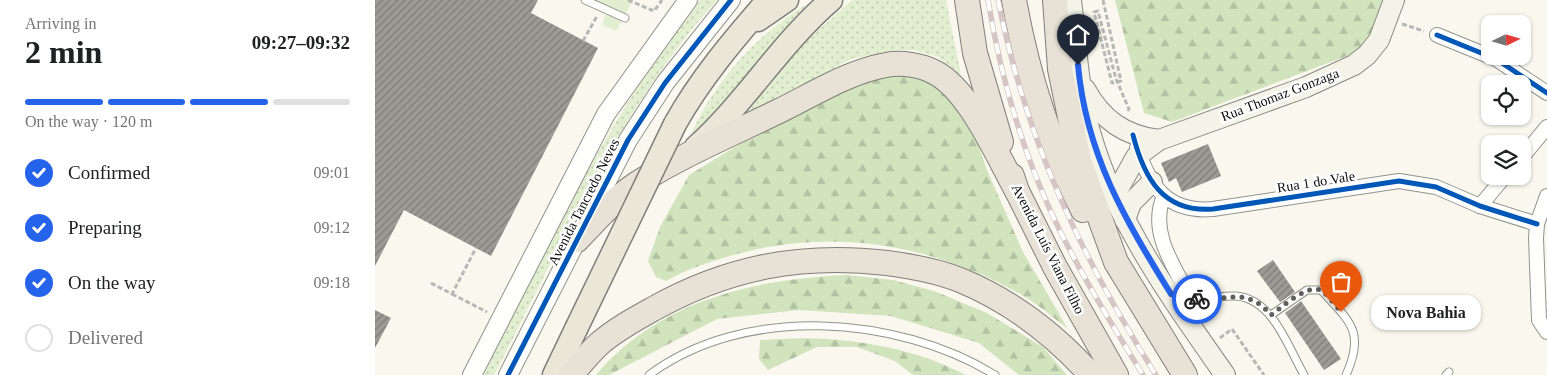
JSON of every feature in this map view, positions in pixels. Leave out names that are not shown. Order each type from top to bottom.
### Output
[{"type":"highway","name":"Avenida Luís Viana Filho","points":[[967,0],[975,53],[988,103],[1017,191],[1055,267],[1116,375]]},
{"type":"highway","points":[[1014,0],[1039,99],[1062,170],[1086,216],[1185,375]]},
{"type":"highway","points":[[1055,0],[1060,69],[1079,161],[1116,262]]},
{"type":"highway","points":[[577,240],[609,208],[637,184],[686,156],[853,74],[889,64],[915,65],[933,71],[950,81],[963,96],[1017,191]]},
{"type":"highway","points":[[571,375],[599,344],[634,319],[668,300],[706,284],[770,264],[848,258],[907,266],[959,280],[1011,306],[1054,336],[1091,375]]},
{"type":"main road","points":[[555,375],[688,100],[739,33],[768,0]]},
{"type":"main road","points":[[739,33],[787,0]]},
{"type":"main road","points":[[686,156],[742,102],[783,47],[808,20],[831,0]]},
{"type":"main road","points":[[1071,0],[1079,80],[1094,145],[1125,220],[1225,375]]},
{"type":"main road","name":"Rua Thomaz Gonzaga","points":[[1115,195],[1129,165],[1159,140],[1306,87],[1346,70],[1367,56],[1379,40],[1394,0]]},
{"type":"main road","points":[[1079,80],[1103,116],[1126,132],[1159,140]]},
{"type":"main road","points":[[1125,220],[1131,202],[1158,189]]},
{"type":"street","points":[[472,375],[606,114],[688,0]]},
{"type":"street","name":"Avenida Tancredo Neves","points":[[508,375],[628,140],[665,83],[731,0]]},
{"type":"street","points":[[1437,35],[1496,59],[1547,93]]},
{"type":"street","points":[[1531,146],[1547,127]]},
{"type":"street","points":[[1126,132],[1158,189],[1162,245],[1191,299]]},
{"type":"street","name":"Rua 1 do Vale","points":[[1158,189],[1180,206],[1199,210],[1399,181],[1436,187],[1480,206],[1537,224]]},
{"type":"street","points":[[1480,206],[1498,185]]},
{"type":"street","points":[[1546,200],[1537,224],[1539,320],[1547,332]]},
{"type":"lane","points":[[585,0],[625,18]]},
{"type":"lane","points":[[1271,315],[1307,290],[1321,290],[1351,322],[1355,348],[1346,375]]},
{"type":"lane","points":[[1171,294],[1191,299],[1225,296],[1249,298],[1263,306],[1271,315],[1304,375]]},
{"type":"lane","points":[[649,375],[695,349],[751,331],[803,326],[841,326],[906,338],[947,350],[995,375]]},
{"type":"path","points":[[628,0],[654,11],[662,0]]},
{"type":"path","points":[[1103,0],[1121,81],[1112,84],[1094,12],[1098,12],[1116,79],[1129,109],[1126,132]]},
{"type":"path","points":[[583,40],[601,8]]},
{"type":"path","points":[[1387,20],[1437,35]]},
{"type":"path","points":[[452,294],[476,248]]},
{"type":"path","points":[[431,283],[489,313]]},
{"type":"path","points":[[1232,329],[1264,375]]},
{"type":"green space","points":[[582,0],[633,0],[616,31],[602,25],[606,14]]},
{"type":"green space","points":[[700,0],[717,0],[682,42],[650,86],[621,132],[568,229],[494,375],[483,375],[557,229],[609,134],[667,43]]},
{"type":"green space","points":[[814,0],[818,0],[711,118],[691,134],[713,94],[742,58],[775,26]]},
{"type":"green space","points":[[852,0],[946,0],[961,75],[939,57],[914,50],[895,50],[851,59],[747,114],[791,55]]},
{"type":"green space","points":[[1115,0],[1384,0],[1377,25],[1357,52],[1172,122],[1144,113]]},
{"type":"green space","points":[[898,72],[932,79],[956,98],[974,133],[987,170],[1023,252],[1068,329],[1025,297],[992,279],[958,265],[887,246],[851,242],[777,245],[712,262],[666,281],[656,277],[648,261],[660,227],[689,175],[766,128],[847,85]]},
{"type":"green space","points":[[847,275],[893,280],[934,291],[987,313],[1043,347],[1067,375],[1019,375],[979,343],[891,316],[799,310],[717,319],[609,375],[596,375],[621,350],[648,329],[678,312],[710,299],[743,289],[777,282]]},
{"type":"green space","points":[[804,338],[867,343],[887,347],[927,358],[966,375],[913,375],[895,361],[857,347],[817,347],[768,370],[759,359],[760,340]]},
{"type":"building","points":[[375,0],[538,0],[531,13],[598,48],[491,256],[404,210],[375,266]]},
{"type":"building","points":[[1208,144],[1221,176],[1182,192],[1176,178],[1169,182],[1161,163]]},
{"type":"building","points":[[1273,260],[1295,292],[1280,302],[1257,271]]},
{"type":"building","points":[[1301,301],[1341,359],[1324,370],[1285,313]]},
{"type":"building","points":[[375,310],[391,318],[375,348]]},
{"type":"railway","points":[[988,0],[1007,89],[1035,175],[1079,268],[1143,375]]},
{"type":"railway","points":[[998,0],[1024,101],[1040,149],[1059,195],[1103,285],[1156,375]]},
{"type":"cycle path","points":[[508,375],[628,140],[665,83],[731,0]]},
{"type":"cycle path","points":[[1437,35],[1496,59],[1547,93]]},
{"type":"cycle path","points":[[1133,135],[1143,165],[1158,190],[1169,199],[1196,209],[1213,209],[1399,181],[1436,187],[1480,206],[1537,224]]},
{"type":"way so far","points":[[1197,299],[1225,296],[1249,298],[1263,306],[1271,315],[1307,290],[1315,288],[1321,290],[1341,312]]},
{"type":"place","name":"Nova Bahia","points":[[1341,312]]},
{"type":"route","points":[[1078,65],[1086,116],[1094,145],[1125,220],[1171,294],[1197,299]]}]
